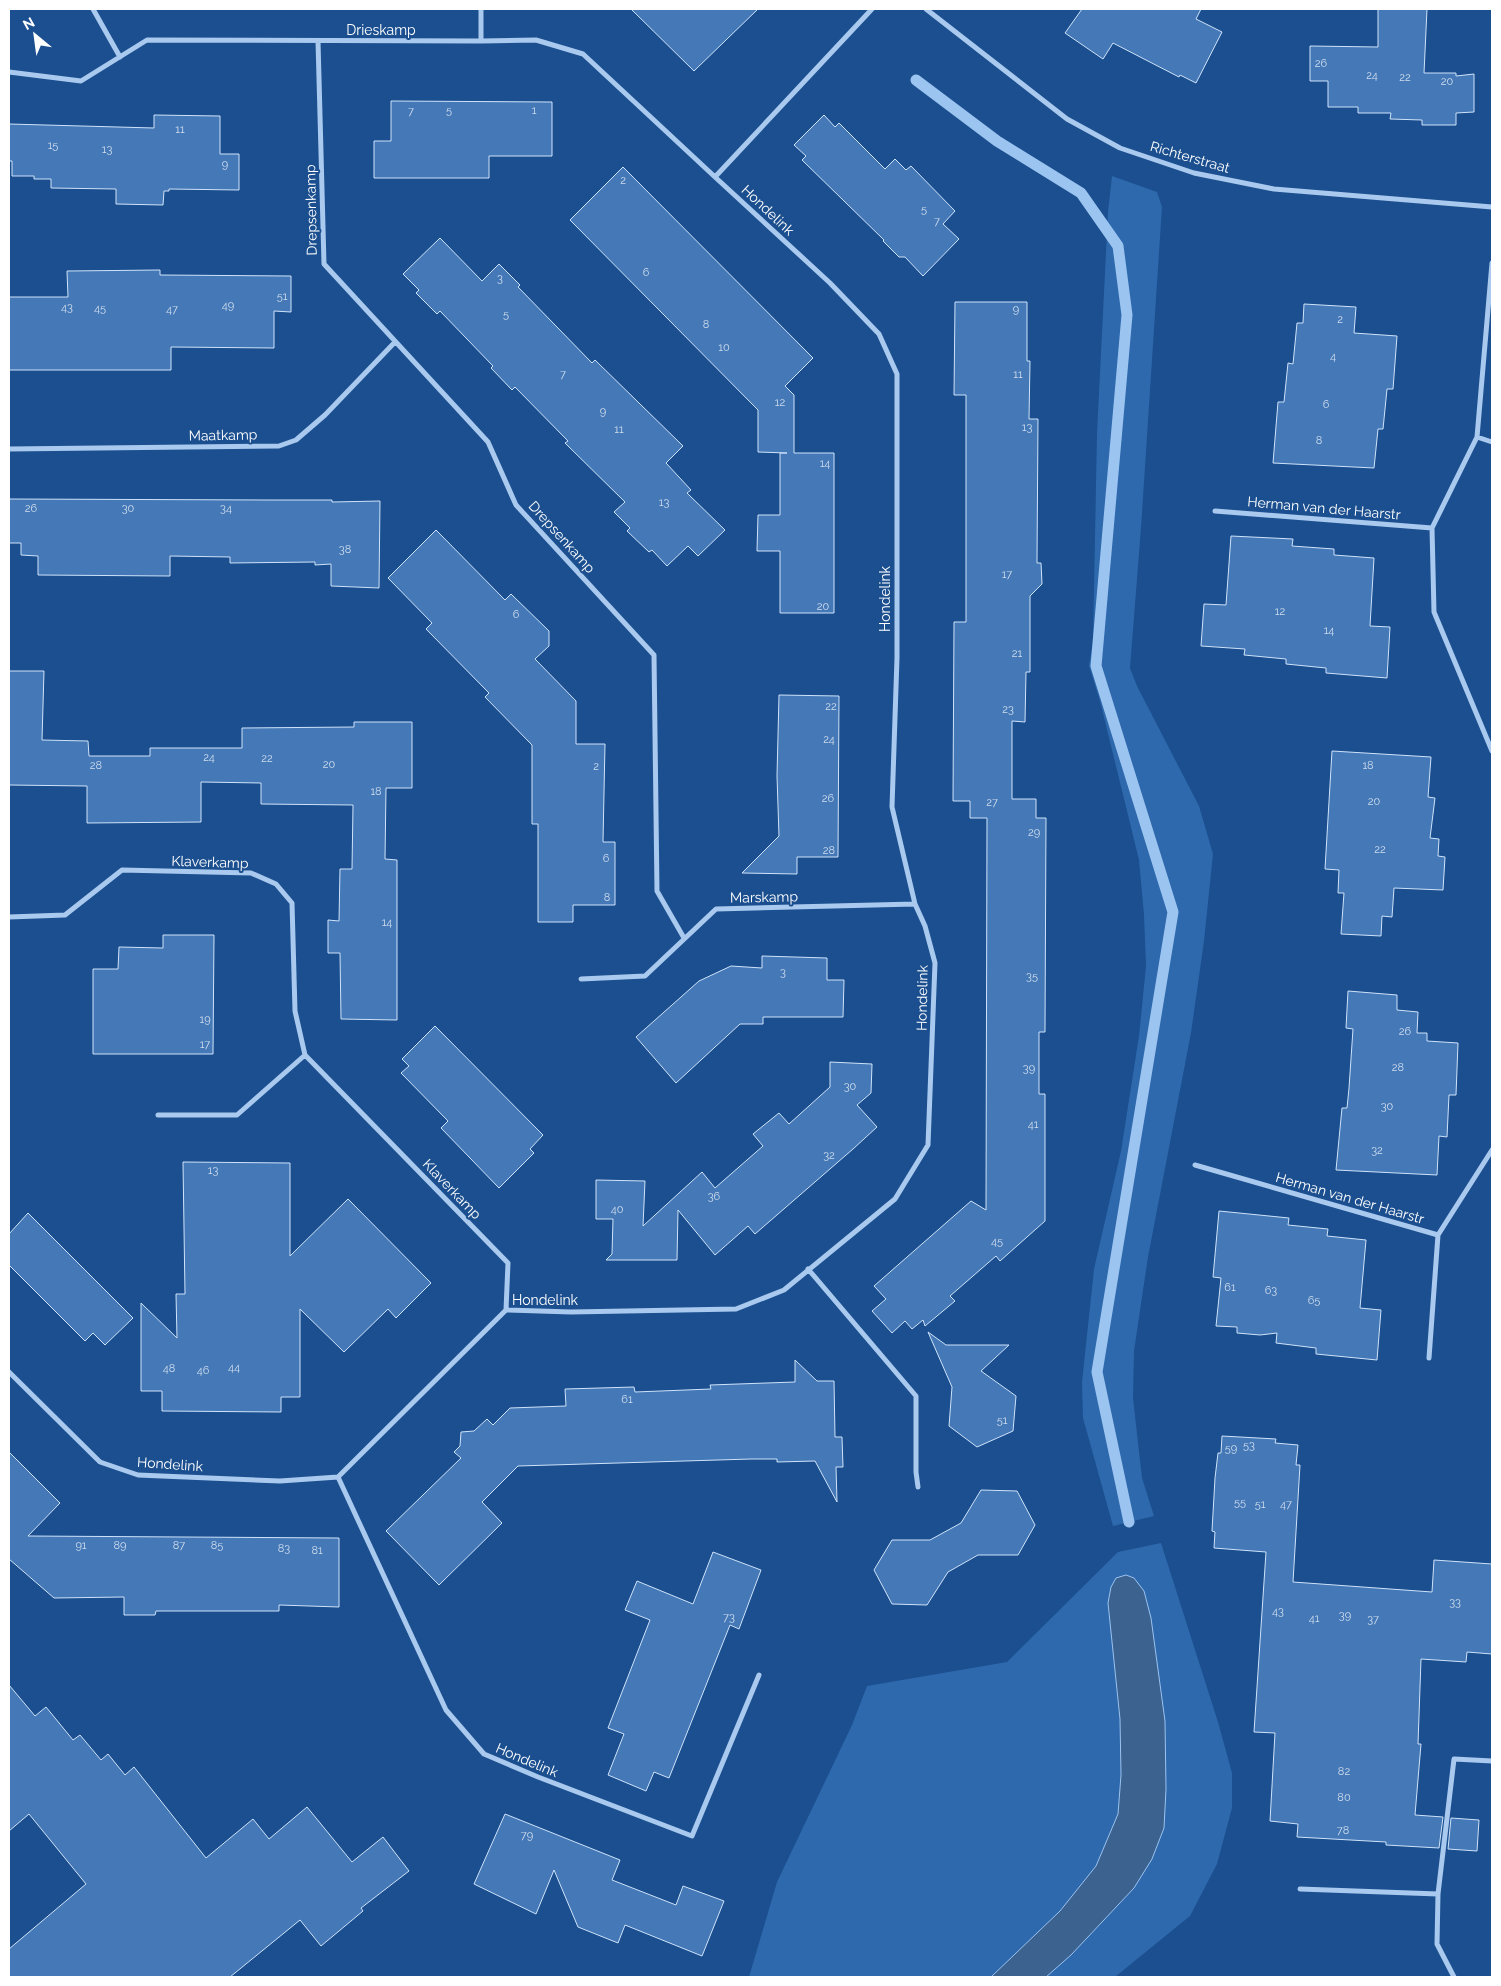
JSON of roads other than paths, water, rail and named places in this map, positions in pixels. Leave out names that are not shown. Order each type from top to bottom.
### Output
[{"type":"street","points":[[93,9],[120,57]]},
{"type":"street","points":[[481,9],[481,41]]},
{"type":"street","points":[[715,177],[872,9]]},
{"type":"street","name":"Richterstraat","points":[[926,9],[1067,118],[1120,148],[1194,173],[1274,189],[1492,207]]},
{"type":"street","name":"Drieskamp","points":[[9,72],[81,80],[147,40],[536,40],[583,54],[715,177]]},
{"type":"street","name":"Drepsenkamp","points":[[318,41],[324,264],[488,442],[516,505],[654,655],[657,891],[684,938]]},
{"type":"street","name":"Hondelink","points":[[9,1372],[100,1462],[138,1475],[280,1481],[338,1477],[506,1310],[571,1312],[736,1309],[784,1290],[895,1199],[928,1145],[935,963],[925,926],[915,904],[892,807],[897,658],[897,374],[878,334],[830,284],[715,177]]},
{"type":"street","points":[[1492,263],[1478,437],[1432,528],[1434,612],[1491,741],[1492,751]]},
{"type":"street","name":"Maatkamp","points":[[9,450],[279,446],[296,440],[325,415],[395,342]]},
{"type":"street","points":[[1478,437],[1492,442]]},
{"type":"street","name":"Herman van der Haarstr","points":[[1215,511],[1432,528]]},
{"type":"street","name":"Klaverkamp","points":[[9,917],[65,915],[122,870],[252,873],[276,884],[292,903],[295,1011],[305,1055],[508,1263],[506,1310]]},
{"type":"street","name":"Marskamp","points":[[581,979],[645,976],[716,909],[915,904]]},
{"type":"street","points":[[158,1115],[237,1115],[305,1055]]},
{"type":"street","points":[[1438,1235],[1492,1150]]},
{"type":"street","name":"Herman van der Haarstr","points":[[1195,1165],[1438,1235],[1429,1358]]},
{"type":"street","points":[[808,1269],[916,1396],[916,1472],[918,1486]]},
{"type":"street","name":"Hondelink","points":[[338,1477],[446,1710],[484,1754],[538,1777],[692,1836],[759,1675]]},
{"type":"street","points":[[1454,1977],[1437,1944],[1438,1894],[1454,1759],[1492,1761]]},
{"type":"street","points":[[1300,1888],[1438,1894]]},
{"type":"waterway","points":[[916,80],[997,141],[1081,193],[1118,246],[1127,315],[1096,666],[1173,912],[1097,1372],[1129,1522]]}]
